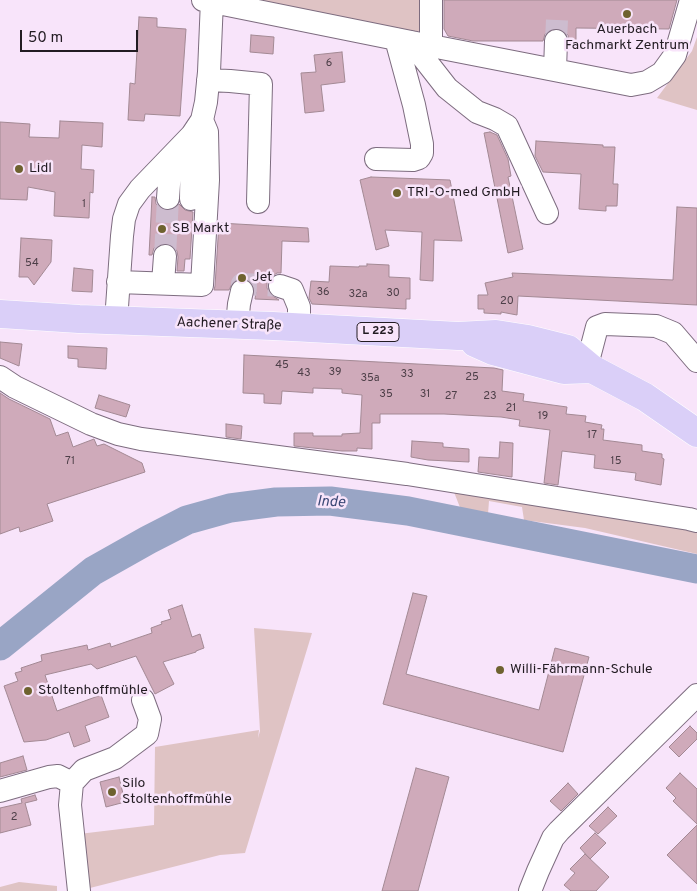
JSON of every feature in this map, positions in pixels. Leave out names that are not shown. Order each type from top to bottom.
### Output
[{"type":"main road","name":"Aachener Straße","points":[[0,314],[458,336],[493,351],[564,370],[589,367],[645,397],[697,433]]},
{"type":"street","points":[[376,160],[413,160],[419,158],[422,153],[414,105],[412,42],[431,0]]},
{"type":"street","points":[[191,199],[197,127],[206,102],[208,80],[209,1],[631,85],[647,82],[662,72],[675,56],[691,0]]},
{"type":"street","points":[[555,70],[556,40]]},
{"type":"street","points":[[412,42],[448,88],[477,112],[507,126],[547,213]]},
{"type":"street","points":[[208,80],[261,84],[258,202]]},
{"type":"street","points":[[116,321],[124,219],[129,204],[140,189],[197,127]]},
{"type":"street","points":[[118,282],[202,285],[208,180],[207,132],[197,127]]},
{"type":"street","points":[[162,198],[164,165]]},
{"type":"street","points":[[157,283],[158,255]]},
{"type":"street","points":[[280,286],[292,290],[299,307],[299,327]]},
{"type":"street","points":[[237,325],[238,304],[242,291]]},
{"type":"street","points":[[589,367],[596,327],[605,324],[656,326],[673,332],[697,361]]},
{"type":"street","points":[[0,377],[16,387],[91,424],[118,434],[141,439],[406,474],[697,521]]},
{"type":"street","points":[[534,881],[553,838],[559,831],[697,695]]},
{"type":"street","points":[[80,891],[70,805],[72,783],[84,770],[115,758],[147,734],[150,719],[143,700]]},
{"type":"street","points":[[0,791],[58,776],[72,783]]},
{"type":"shaded area","points":[[259,0],[425,0],[421,30],[410,35]]},
{"type":"shaded area","points":[[697,37],[697,110],[657,98],[692,51]]},
{"type":"shaded area","points":[[452,487],[697,524],[697,554],[585,528],[524,520],[522,507],[489,501],[488,514],[461,510]]},
{"type":"shaded area","points":[[254,628],[312,633],[245,853],[220,855],[86,889],[79,834],[154,825],[155,747],[259,730],[258,738],[260,731]]},
{"type":"shaded area","points":[[19,882],[57,886],[57,891],[0,891],[0,887]]},
{"type":"building","points":[[444,0],[677,0],[669,29],[576,28],[576,41],[569,41],[568,35],[563,30],[557,28],[549,30],[545,34],[543,41],[473,41],[448,36],[444,29]]},
{"type":"building","points":[[139,17],[157,18],[157,27],[186,29],[180,116],[145,114],[144,121],[128,120],[130,83],[135,84]]},
{"type":"building","points":[[251,35],[274,37],[273,54],[250,52]]},
{"type":"building","points":[[342,52],[345,82],[321,85],[324,111],[305,113],[301,73],[316,72],[314,55]]},
{"type":"building","points":[[60,121],[103,123],[102,147],[82,145],[81,169],[94,170],[93,193],[90,192],[89,218],[54,216],[55,192],[28,187],[27,200],[0,199],[0,122],[30,124],[29,137],[59,138]]},
{"type":"building","points":[[490,132],[497,135],[508,159],[511,176],[508,177],[523,249],[508,253],[484,133]]},
{"type":"building","points":[[536,141],[615,147],[613,184],[618,184],[617,206],[606,206],[606,211],[579,209],[581,174],[543,172],[535,156]]},
{"type":"building","points":[[371,177],[450,180],[462,241],[434,240],[433,281],[420,280],[422,232],[385,230],[389,246],[376,250],[360,180]]},
{"type":"building","points":[[152,197],[155,197],[156,204],[161,209],[173,210],[179,204],[185,210],[193,212],[190,259],[185,259],[184,271],[177,271],[177,251],[172,245],[160,244],[154,248],[152,255],[149,255]]},
{"type":"building","points":[[677,207],[697,208],[697,305],[518,296],[517,315],[501,312],[501,314],[484,313],[484,309],[478,309],[478,295],[488,295],[485,283],[513,277],[512,273],[673,280]]},
{"type":"building","points":[[219,223],[308,228],[309,242],[282,241],[281,273],[277,273],[267,282],[267,288],[271,295],[279,300],[255,299],[256,292],[251,281],[244,278],[239,278],[233,282],[229,290],[214,290]]},
{"type":"building","points":[[21,238],[52,240],[51,262],[34,285],[28,277],[19,277]]},
{"type":"building","points":[[367,264],[389,265],[389,277],[410,278],[410,299],[406,299],[406,309],[312,304],[309,298],[311,281],[329,282],[330,266],[359,267],[367,266]]},
{"type":"building","points":[[74,268],[93,270],[92,292],[72,291]]},
{"type":"building","points":[[0,342],[22,344],[19,366],[0,358]]},
{"type":"building","points":[[68,346],[107,348],[106,369],[78,367],[78,359],[68,358]]},
{"type":"building","points":[[244,355],[503,370],[502,391],[524,394],[523,401],[567,407],[566,414],[586,416],[585,422],[602,425],[601,429],[604,429],[603,440],[642,445],[642,451],[662,454],[664,459],[661,485],[635,480],[636,473],[594,468],[595,455],[562,451],[558,485],[544,483],[550,430],[519,426],[520,420],[501,417],[444,414],[380,414],[380,423],[372,423],[372,449],[357,448],[357,451],[342,451],[294,446],[294,433],[313,433],[313,436],[342,436],[342,434],[360,433],[362,395],[342,393],[342,389],[313,388],[313,393],[282,391],[281,404],[264,403],[264,394],[243,393]]},
{"type":"building","points":[[0,393],[50,419],[56,436],[68,432],[73,447],[94,439],[97,446],[104,444],[142,463],[145,472],[47,504],[53,521],[20,532],[19,527],[0,534]]},
{"type":"building","points":[[99,395],[130,405],[126,417],[95,408]]},
{"type":"building","points":[[226,424],[242,426],[241,439],[226,437]]},
{"type":"building","points":[[412,441],[443,443],[443,447],[469,449],[469,462],[428,460],[411,457]]},
{"type":"building","points":[[500,442],[513,443],[512,477],[478,472],[479,457],[499,458]]},
{"type":"building","points":[[413,593],[427,596],[406,674],[539,710],[555,648],[589,657],[563,752],[383,704]]},
{"type":"building","points":[[182,605],[192,637],[200,634],[204,648],[163,662],[174,684],[155,694],[136,656],[97,669],[91,664],[45,675],[57,711],[101,695],[109,717],[85,726],[90,741],[74,747],[69,732],[46,740],[24,742],[4,686],[18,681],[15,673],[22,671],[21,668],[42,661],[41,655],[87,645],[88,650],[110,643],[111,647],[152,633],[151,628],[171,619],[168,610]]},
{"type":"building","points":[[690,726],[697,733],[697,739],[679,757],[669,747]]},
{"type":"building","points":[[23,756],[27,770],[0,777],[0,763]]},
{"type":"building","points":[[416,768],[449,777],[418,891],[382,891]]},
{"type":"building","points":[[680,773],[697,789],[697,824],[673,801],[676,798],[666,788]]},
{"type":"building","name":"Silo Stoltenhoffmühle","points":[[119,777],[125,802],[106,807],[100,782]]},
{"type":"building","points":[[568,783],[578,794],[561,811],[550,801]]},
{"type":"building","points":[[35,795],[37,800],[25,803],[31,825],[0,833],[0,808],[22,803],[21,799]]},
{"type":"building","points":[[608,807],[617,816],[598,834],[589,826]]},
{"type":"building","points":[[697,825],[697,884],[667,855]]},
{"type":"building","points":[[595,833],[606,843],[590,859],[580,848]]},
{"type":"building","points":[[585,854],[609,877],[596,891],[571,891],[564,885],[575,873],[570,869]]},
{"type":"waterway","name":"Inde","points":[[0,646],[93,571],[148,540],[187,520],[230,508],[276,502],[330,501],[408,511],[697,569]]},
{"type":"tunnel","points":[[556,41],[557,20]]},
{"type":"tunnel","points":[[165,256],[168,198]]},
{"type":"tunnel","points":[[242,291],[242,284],[280,286]]},
{"type":"place","name":"Auerbach Fachmarkt Zentrum","points":[[627,14]]},
{"type":"place","name":"Lidl","points":[[19,169]]},
{"type":"place","name":"TRI-O-med GmbH","points":[[397,193]]},
{"type":"place","name":"SB Markt","points":[[162,229]]},
{"type":"place","name":"Jet","points":[[242,278]]},
{"type":"place","name":"Willi-Fährmann-Schule","points":[[500,670]]},
{"type":"place","name":"Stoltenhoffmühle","points":[[28,691]]},
{"type":"place","name":"Silo Stoltenhoffmühle","points":[[112,792]]}]
